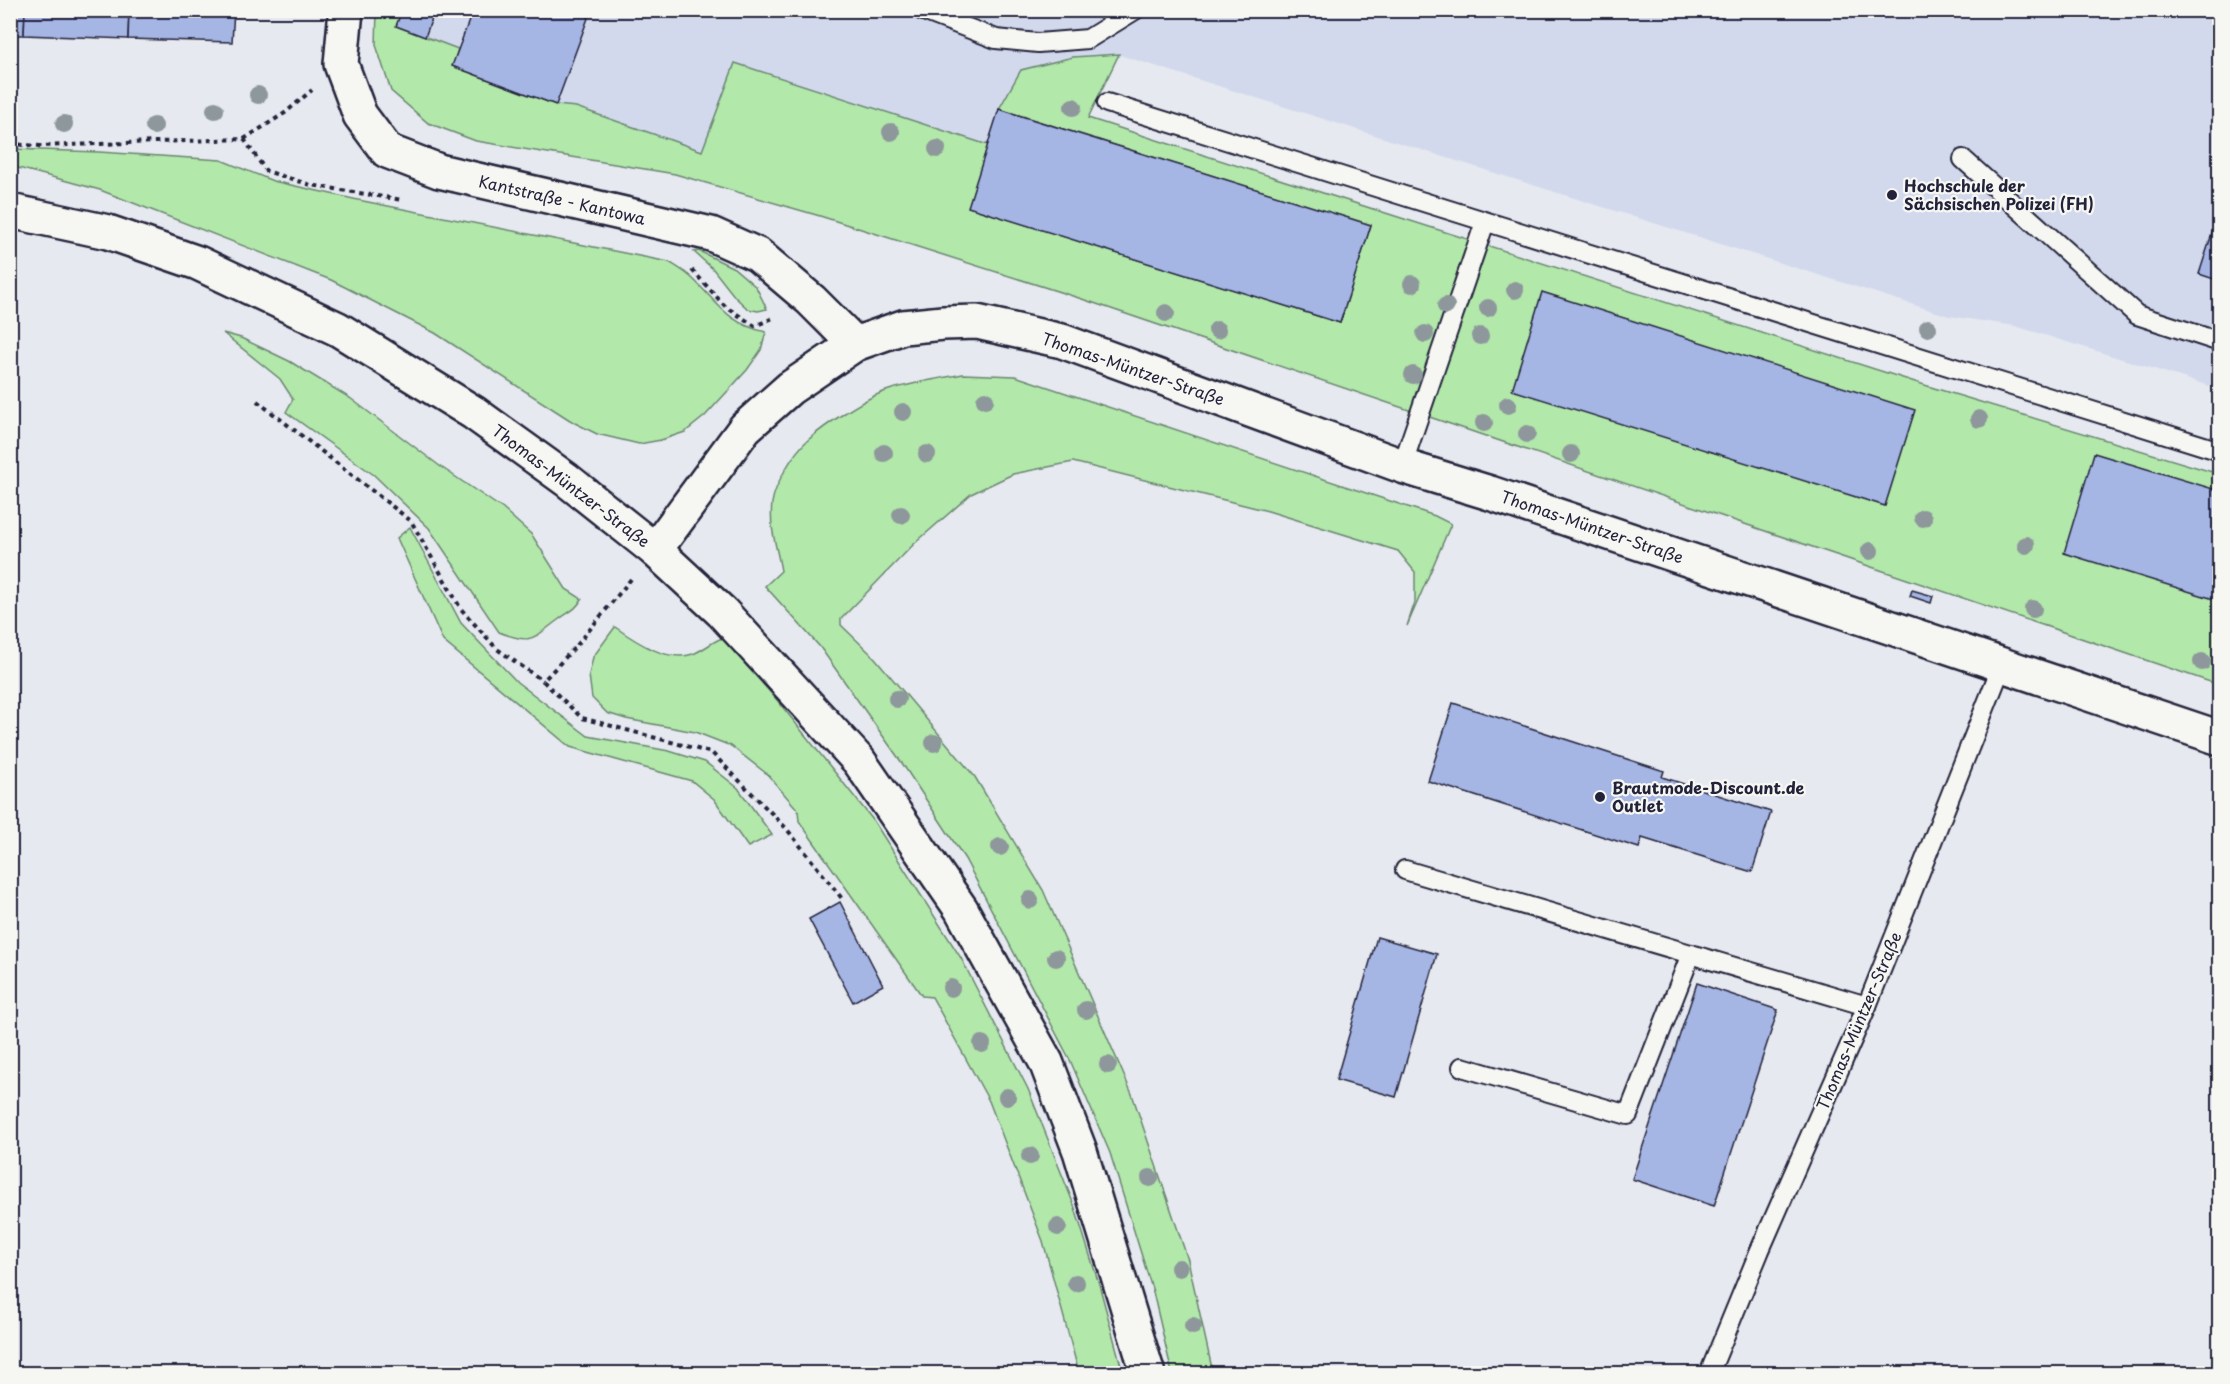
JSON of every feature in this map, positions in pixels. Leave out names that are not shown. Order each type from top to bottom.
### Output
[{"type":"street","name":"Kantstraße - Kantowa","points":[[346,10],[341,64],[360,115],[387,151],[439,171],[711,234],[758,255],[811,300],[855,344]]},
{"type":"street","name":"Thomas-Müntzer-Straße","points":[[10,211],[108,232],[198,263],[338,329],[474,413],[567,480],[655,550],[745,428],[790,388],[855,344],[903,327],[977,322],[1062,341],[1402,466],[1501,496],[2220,738]]},
{"type":"street","points":[[655,550],[722,612],[859,761],[961,909],[1046,1062],[1080,1151],[1148,1374]]},
{"type":"lane","points":[[921,10],[996,39],[1038,43],[1088,39],[1135,10]]},
{"type":"lane","points":[[1107,103],[2220,451]]},
{"type":"lane","points":[[1963,159],[2137,315],[2220,342]]},
{"type":"lane","points":[[1402,466],[1485,222]]},
{"type":"lane","name":"Thomas-Müntzer-Straße","points":[[1709,1374],[1760,1250],[1867,1006],[2002,665]]},
{"type":"lane","points":[[1405,870],[1867,1006]]},
{"type":"lane","points":[[1462,1067],[1628,1114],[1691,954]]},
{"type":"path","points":[[10,144],[40,146],[244,140],[285,113],[341,64]]},
{"type":"path","points":[[244,140],[266,171],[311,185],[410,202]]},
{"type":"path","points":[[687,264],[726,307],[755,326],[811,300]]},
{"type":"path","points":[[257,401],[411,521],[461,609],[497,649],[543,681],[582,718],[712,753],[786,828],[844,901]]},
{"type":"path","points":[[543,681],[578,644],[655,550]]},
{"type":"shaded area","name":"Hochschule der Sächsischen Polizei (FH)","points":[[377,10],[2219,11],[2219,389],[2015,326],[1949,316],[1120,55],[1080,76],[1042,123],[999,110],[988,145],[872,107],[820,216],[675,174],[476,141],[428,123],[391,91],[376,45]]},
{"type":"green space","points":[[377,11],[402,11],[397,26],[458,49],[453,66],[556,105],[576,107],[702,151],[735,63],[988,145],[969,207],[1340,323],[1371,225],[999,109],[1021,70],[1073,57],[1119,54],[1088,118],[1934,388],[2219,474],[2219,685],[1082,299],[820,216],[675,174],[476,141],[428,123],[391,91],[376,45]]},
{"type":"green space","points":[[11,149],[221,160],[273,181],[669,262],[690,276],[733,318],[766,332],[761,350],[747,370],[705,416],[685,432],[639,444],[597,434],[573,422],[435,333],[331,280],[100,190],[11,166]]},
{"type":"green space","points":[[699,251],[734,268],[756,287],[767,309],[758,311],[748,309],[735,297],[713,269],[694,252]]},
{"type":"green space","points":[[223,333],[241,338],[289,361],[350,398],[441,467],[503,509],[532,535],[566,589],[582,599],[571,611],[537,636],[525,639],[499,632],[429,528],[374,475],[286,412],[293,399],[280,379]]},
{"type":"green space","points":[[963,374],[1015,376],[1435,516],[1451,524],[1407,626],[1415,602],[1415,572],[1398,551],[1268,511],[1073,462],[1013,474],[971,494],[914,544],[841,619],[841,625],[875,658],[975,777],[1043,890],[1132,1094],[1188,1260],[1213,1373],[1172,1373],[1153,1292],[1110,1153],[1070,1060],[965,859],[902,763],[820,647],[765,586],[781,571],[772,521],[774,495],[786,469],[802,446],[835,420],[877,394]]},
{"type":"green space","points":[[410,527],[461,623],[517,682],[588,736],[669,751],[705,762],[738,788],[772,835],[748,847],[714,799],[692,781],[570,747],[443,641],[397,538]]},
{"type":"green space","points":[[615,627],[652,649],[673,656],[693,654],[722,638],[777,700],[873,820],[961,958],[1028,1089],[1074,1205],[1099,1284],[1123,1373],[1079,1373],[1043,1241],[989,1101],[932,997],[922,996],[799,821],[798,810],[767,774],[731,746],[695,732],[626,719],[607,713],[592,698],[589,675],[593,657]]},
{"type":"building","points":[[10,10],[25,10],[24,35],[10,35]]},
{"type":"building","points":[[25,10],[129,10],[128,39],[24,35]]},
{"type":"building","points":[[129,10],[234,10],[232,42],[128,39]]},
{"type":"building","points":[[402,10],[435,10],[425,37],[396,26]]},
{"type":"building","points":[[473,10],[591,10],[556,105],[452,66]]},
{"type":"building","points":[[999,109],[1371,225],[1340,323],[968,207]]},
{"type":"building","points":[[2220,209],[2220,281],[2199,274]]},
{"type":"building","points":[[1542,292],[1915,410],[1885,506],[1512,390]]},
{"type":"building","points":[[2094,453],[2220,491],[2220,601],[2064,553]]},
{"type":"building","points":[[1912,590],[1933,596],[1931,603],[1910,596]]},
{"type":"building","name":"Brautmode-Discount.de Outlet","points":[[1453,703],[1664,771],[1662,777],[1771,812],[1752,872],[1642,838],[1639,848],[1428,781]]},
{"type":"building","points":[[840,902],[883,985],[853,1002],[809,919]]},
{"type":"building","points":[[1377,937],[1437,954],[1396,1097],[1336,1080]]},
{"type":"building","points":[[1697,983],[1778,1010],[1714,1206],[1632,1179]]},
{"type":"place","name":"Hochschule der Sächsischen Polizei (FH)","points":[[1892,195]]},
{"type":"place","name":"Brautmode-Discount.de Outlet","points":[[1600,797]]}]
